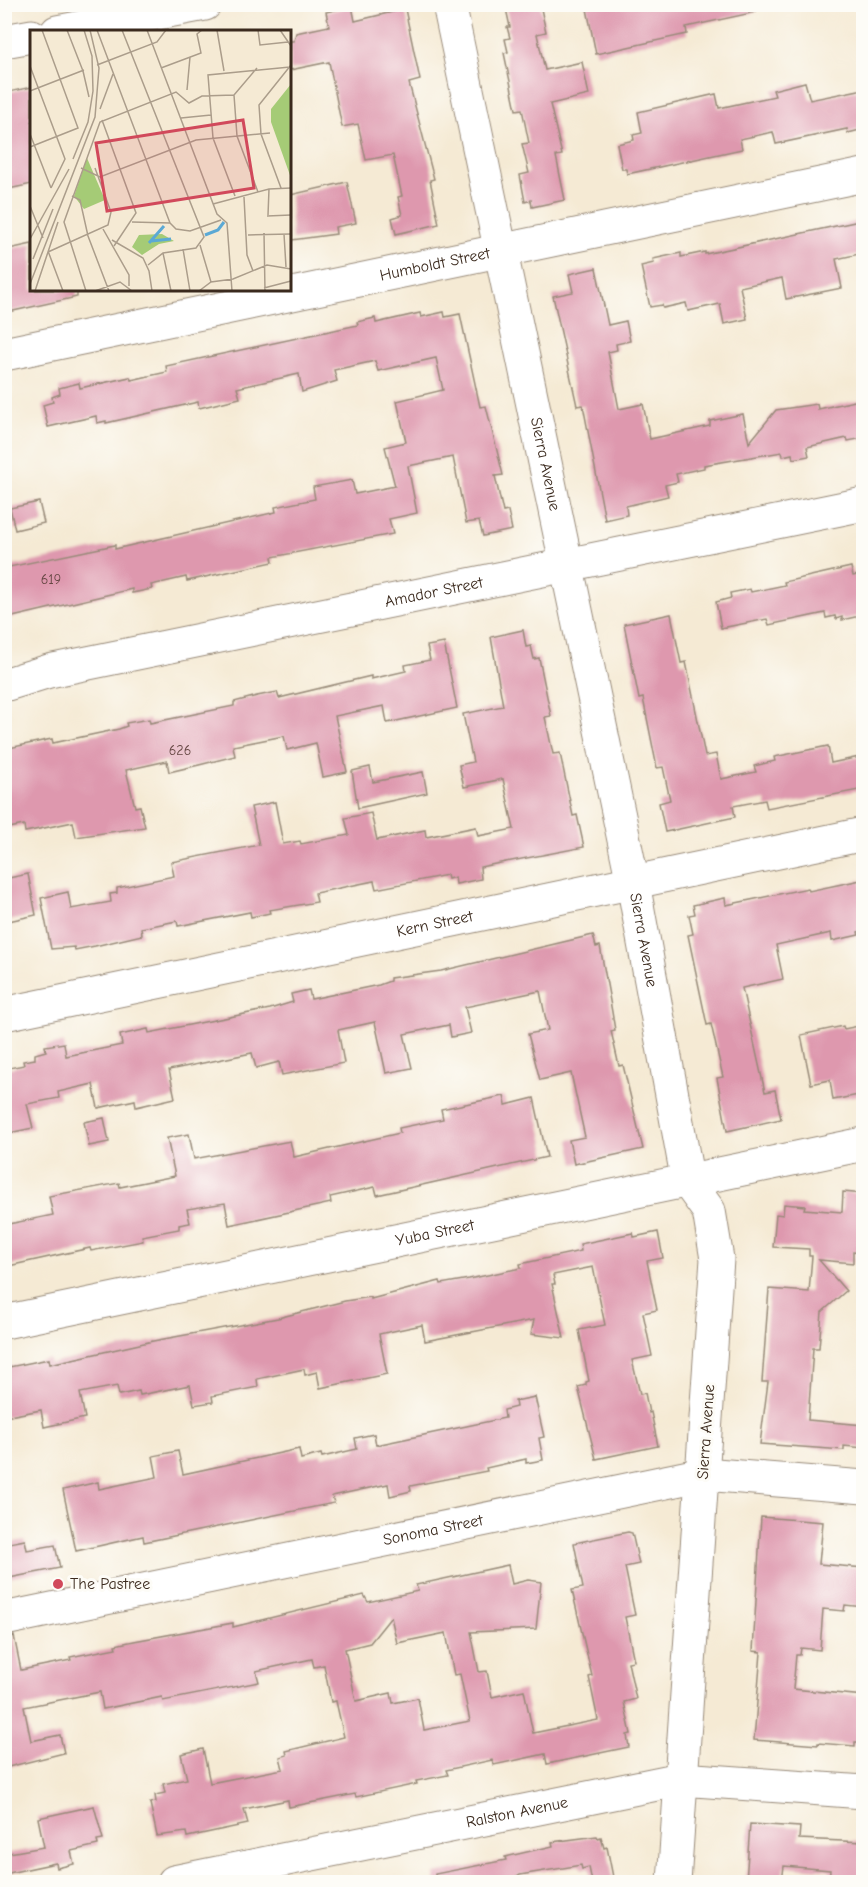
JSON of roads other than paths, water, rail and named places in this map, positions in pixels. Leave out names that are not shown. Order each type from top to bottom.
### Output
[{"type":"street","points":[[68,30],[205,4]]},
{"type":"street","name":"Sierra Avenue","points":[[449,4],[633,883],[688,1182],[709,1211],[717,1258],[704,1474],[674,1882]]},
{"type":"street","points":[[4,41],[30,36]]},
{"type":"street","name":"Humboldt Street","points":[[4,354],[864,175]]},
{"type":"street","name":"Amador Street","points":[[4,685],[49,670],[864,504]]},
{"type":"street","name":"Kern Street","points":[[4,1014],[864,834]]},
{"type":"street","name":"Yuba Street","points":[[4,1322],[688,1182],[864,1143]]},
{"type":"street","name":"Sonoma Street","points":[[4,1619],[704,1474],[864,1487]]},
{"type":"street","name":"Ralston Avenue","points":[[174,1882],[681,1779],[864,1792]]},
{"type":"place","name":"The Pastree","points":[[58,1584]]}]
